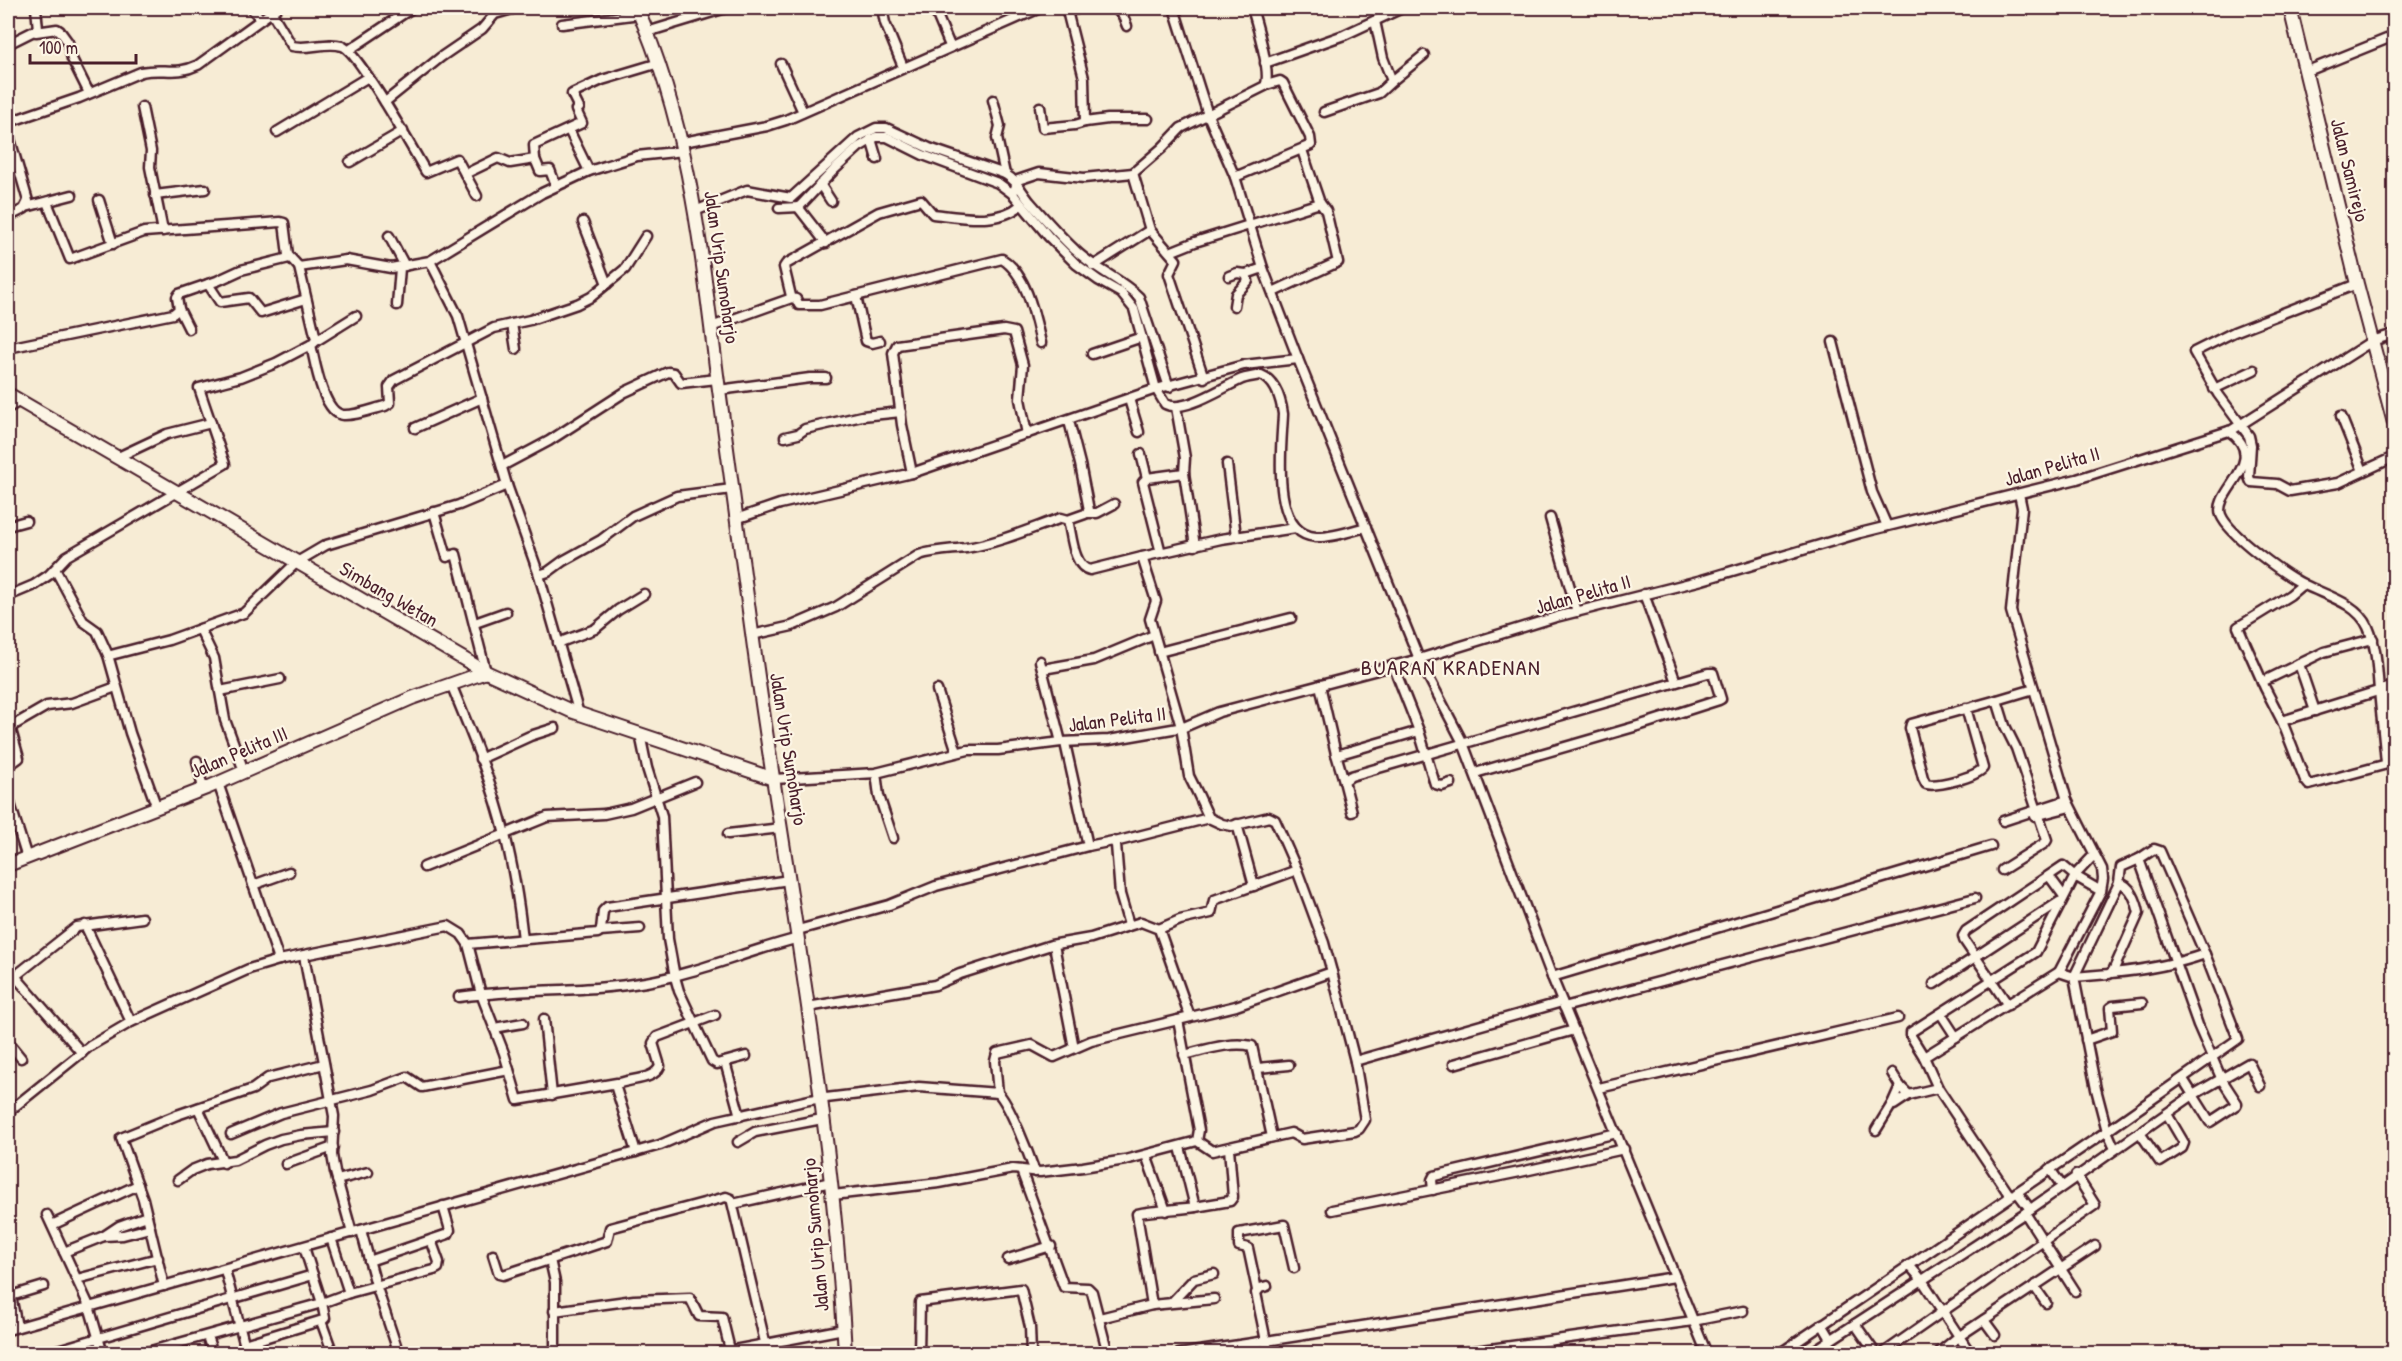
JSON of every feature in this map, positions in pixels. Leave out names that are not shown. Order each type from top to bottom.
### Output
[{"type":"street","points":[[36,8],[39,27],[36,32]]},
{"type":"street","points":[[251,8],[261,19]]},
{"type":"street","points":[[349,50],[412,8]]},
{"type":"street","points":[[385,102],[441,57],[482,29],[495,14],[516,8]]},
{"type":"street","points":[[647,32],[726,8]]},
{"type":"street","points":[[882,8],[885,23],[903,67]]},
{"type":"street","points":[[934,8],[950,46]]},
{"type":"street","points":[[299,267],[346,260],[403,267],[430,261],[556,186],[589,171],[637,156],[767,126],[1040,8]]},
{"type":"street","points":[[1082,8],[1065,9],[1084,78],[1085,122]]},
{"type":"street","points":[[1115,8],[1124,16],[1127,26]]},
{"type":"street","points":[[1174,8],[1208,115],[1235,177],[1252,226],[1263,268],[1298,358],[1419,659],[1462,743],[1552,977],[1707,1353]]},
{"type":"street","points":[[1252,8],[1265,63],[1266,85]]},
{"type":"street","points":[[1265,63],[1375,21],[1402,8]]},
{"type":"street","name":"Jalan Samirejo","points":[[2290,8],[2357,284],[2394,423]]},
{"type":"street","points":[[26,207],[28,201],[8,132],[9,122],[152,69],[171,72],[187,70],[198,65],[274,9],[292,46],[340,45],[349,50],[385,102],[426,172],[457,159],[477,196]]},
{"type":"street","points":[[562,24],[639,11]]},
{"type":"street","name":"Jalan Urip Sumoharjo","points":[[639,11],[659,63],[683,146],[695,211],[752,635],[799,934],[833,1195],[845,1353]]},
{"type":"street","points":[[1375,21],[1383,58],[1392,81]]},
{"type":"street","points":[[8,44],[36,32],[57,29],[68,42],[72,59],[89,93]]},
{"type":"street","points":[[2306,72],[2394,36]]},
{"type":"street","points":[[1324,112],[1379,93],[1424,55]]},
{"type":"street","points":[[556,186],[550,170],[540,171],[535,159],[534,145],[582,123],[576,110],[579,108],[572,94],[603,80],[659,63]]},
{"type":"street","points":[[781,64],[803,112]]},
{"type":"street","points":[[277,132],[368,77]]},
{"type":"street","points":[[1163,388],[1142,337],[1134,309],[1128,299],[1076,264],[1021,206],[1015,189],[1020,178],[1039,173],[1084,178],[1133,173],[1162,148],[1176,131],[1266,85],[1283,82],[1312,142],[1309,147],[1282,156],[1235,177]]},
{"type":"street","points":[[993,100],[1000,126],[997,138],[1005,174],[1015,189],[1075,251],[1139,297],[1163,388],[1165,404],[1176,407],[1244,378],[1261,375],[1271,382],[1281,401],[1283,414],[1282,500],[1296,528],[1304,534],[1316,537],[1365,525]]},
{"type":"street","points":[[142,107],[151,152],[150,167],[163,231]]},
{"type":"street","points":[[1040,107],[1043,128],[1108,119],[1148,119]]},
{"type":"street","points":[[8,111],[12,120]]},
{"type":"street","points":[[798,207],[816,182],[858,137],[875,134],[886,128],[929,148],[1005,174]]},
{"type":"street","points":[[569,130],[589,171]]},
{"type":"street","points":[[350,162],[403,132]]},
{"type":"street","points":[[875,134],[877,159]]},
{"type":"street","points":[[875,134],[891,138],[923,155],[1015,189]]},
{"type":"street","points":[[1273,292],[1338,262],[1326,211],[1320,203],[1302,150]]},
{"type":"street","points":[[465,174],[498,158],[510,163],[535,159]]},
{"type":"street","points":[[1133,173],[1150,230],[1176,262],[1169,274],[1204,378]]},
{"type":"street","points":[[816,182],[831,201]]},
{"type":"street","points":[[695,211],[747,190],[791,198],[816,182]]},
{"type":"street","points":[[155,195],[205,189]]},
{"type":"street","points":[[8,217],[26,207],[72,195]]},
{"type":"street","points":[[99,200],[113,244]]},
{"type":"street","points":[[791,298],[784,267],[789,262],[879,212],[917,200],[923,202],[933,214],[993,218],[1021,206]]},
{"type":"street","points":[[47,202],[70,259],[144,232],[284,223],[289,258],[299,267],[326,401],[336,413],[347,415],[385,406],[391,400],[389,387],[394,380],[466,341],[577,304],[605,279],[625,269],[646,236]]},
{"type":"street","points":[[1170,252],[1320,203]]},
{"type":"street","points":[[779,208],[798,207]]},
{"type":"street","points":[[798,207],[826,243]]},
{"type":"street","points":[[583,222],[605,279]]},
{"type":"street","points":[[1093,266],[1150,230]]},
{"type":"street","points":[[389,236],[403,267],[397,306]]},
{"type":"street","points":[[189,329],[180,309],[177,297],[179,294],[241,270],[289,258]]},
{"type":"street","points":[[711,327],[791,298],[796,299],[801,305],[820,304],[1002,259],[1010,266],[1030,296],[1041,343]]},
{"type":"street","points":[[430,261],[458,316],[507,484],[539,574],[579,714]]},
{"type":"street","points":[[1229,276],[1237,273],[1246,274],[1263,268]]},
{"type":"street","points":[[1234,306],[1236,294],[1248,280],[1246,274]]},
{"type":"street","points":[[208,284],[220,302],[249,298],[261,313],[306,299]]},
{"type":"street","points":[[2357,284],[2234,332],[2194,352],[2235,428],[2243,450],[2245,475],[2251,482],[2280,485],[2287,492],[2338,483],[2394,457]]},
{"type":"street","points":[[856,296],[867,341],[872,343],[880,341]]},
{"type":"street","points":[[8,348],[158,319],[180,309]]},
{"type":"street","points":[[8,596],[34,585],[55,569],[67,556],[225,463],[199,388],[241,377],[276,363],[356,316]]},
{"type":"street","points":[[512,324],[516,349]]},
{"type":"street","points":[[912,473],[893,353],[895,346],[1004,330],[1014,332],[1020,346],[1023,365],[1021,409],[1026,434]]},
{"type":"street","name":"Jalan Pelita II","points":[[774,779],[876,773],[957,752],[1108,740],[1181,727],[1219,712],[1419,659],[1577,612],[1702,580],[1887,526],[2027,492],[2235,428],[2372,341],[2394,334]]},
{"type":"street","points":[[1092,354],[1142,337]]},
{"type":"street","points":[[1833,342],[1872,492],[1887,526]]},
{"type":"street","points":[[736,519],[780,504],[912,473],[1129,399],[1244,364],[1298,358]]},
{"type":"street","points":[[2214,388],[2254,370]]},
{"type":"street","points":[[502,466],[549,441],[625,392],[668,372],[674,373],[681,383],[718,384],[826,378]]},
{"type":"street","name":"Simbang Wetan","points":[[8,394],[486,672],[579,714],[774,779]]},
{"type":"street","points":[[415,428],[482,398]]},
{"type":"street","points":[[1129,399],[1139,432]]},
{"type":"street","points":[[8,408],[20,401]]},
{"type":"street","points":[[1176,407],[1195,546]]},
{"type":"street","points":[[785,436],[862,416],[901,411]]},
{"type":"street","points":[[2341,416],[2363,471]]},
{"type":"street","points":[[1069,421],[1080,464],[1088,513]]},
{"type":"street","points":[[116,458],[167,434],[211,423]]},
{"type":"street","points":[[2235,428],[2250,440],[2245,475],[2220,506],[2221,515],[2236,535],[2302,584],[2348,606],[2358,613],[2367,626],[2373,639],[2385,689],[2392,738],[2389,763]]},
{"type":"street","points":[[1141,454],[1147,478]]},
{"type":"street","points":[[1227,464],[1236,536]]},
{"type":"street","points":[[1161,553],[1143,483],[1147,478],[1184,473]]},
{"type":"street","points":[[108,655],[169,640],[249,610],[258,598],[297,562],[326,545],[459,505],[507,484]]},
{"type":"street","points":[[539,574],[548,572],[601,540],[633,516],[677,496],[732,489]]},
{"type":"street","points":[[2027,492],[2022,508],[2011,611],[2068,803],[2102,869],[2100,891],[2067,975],[2086,1040],[2096,1089],[2115,1149]]},
{"type":"street","points":[[752,635],[792,626],[836,607],[919,555],[933,550],[965,548],[1062,519],[1068,520],[1088,513],[1097,513],[1114,504]]},
{"type":"street","points":[[434,512],[447,556],[456,554],[486,672]]},
{"type":"street","points":[[1550,518],[1577,612]]},
{"type":"street","points":[[1068,520],[1079,564],[1090,570],[1236,536],[1296,528]]},
{"type":"street","points":[[8,526],[26,521]]},
{"type":"street","points":[[1142,557],[1156,601],[1155,610],[1150,617],[1181,727],[1189,776],[1209,818],[1221,824],[1238,824],[1269,817],[1274,819],[1297,870],[1324,943],[1357,1060],[1365,1120],[1359,1129],[1302,1139],[1291,1133],[1212,1151],[1197,1141]]},
{"type":"street","points":[[55,569],[83,621],[98,632],[108,655],[130,733],[157,808]]},
{"type":"street","points":[[2302,584],[2290,595],[2238,627],[2309,785],[2389,763]]},
{"type":"street","points":[[558,643],[595,629],[618,610],[644,594]]},
{"type":"street","points":[[1644,594],[1676,682]]},
{"type":"street","points":[[475,623],[506,612]]},
{"type":"street","points":[[1160,652],[1292,618]]},
{"type":"street","points":[[200,629],[214,658],[232,741],[244,771]]},
{"type":"street","points":[[1088,846],[1063,742],[1041,665],[1094,660],[1154,635]]},
{"type":"street","points":[[2262,682],[2324,652],[2373,639]]},
{"type":"street","points":[[2299,664],[2315,711]]},
{"type":"street","points":[[1393,665],[1419,731],[1435,784],[1442,786],[1451,783]]},
{"type":"street","name":"Jalan Pelita III","points":[[8,865],[218,783],[412,698],[486,672]]},
{"type":"street","points":[[1344,782],[1351,776],[1427,756],[1462,743],[1711,672],[1722,697],[1641,725],[1474,773]]},
{"type":"street","points":[[220,691],[280,679]]},
{"type":"street","points":[[451,684],[505,833],[518,895],[523,939]]},
{"type":"street","points":[[1320,685],[1352,812]]},
{"type":"street","points":[[8,766],[19,758],[9,730],[12,727],[47,706],[72,703],[116,687]]},
{"type":"street","points":[[1966,708],[1983,768],[1977,774],[1937,785],[1926,784],[1910,726],[1966,708],[2034,689]]},
{"type":"street","points":[[2282,721],[2385,689]]},
{"type":"street","points":[[2385,689],[2389,763],[2394,782]]},
{"type":"street","points":[[937,690],[957,752]]},
{"type":"street","points":[[1997,700],[2038,812],[2046,841],[2002,870]]},
{"type":"street","points":[[480,759],[530,736],[555,728]]},
{"type":"street","points":[[1336,754],[1419,731]]},
{"type":"street","points":[[640,734],[647,768],[662,816],[668,939],[679,991],[712,1061],[717,1064],[746,1056]]},
{"type":"street","points":[[196,760],[202,789]]},
{"type":"street","points":[[876,773],[879,796],[893,838]]},
{"type":"street","points":[[424,867],[547,818],[604,814],[631,808],[695,782]]},
{"type":"street","points":[[218,783],[279,960]]},
{"type":"street","points":[[8,798],[27,858]]},
{"type":"street","points":[[2001,824],[2068,803]]},
{"type":"street","points":[[459,997],[599,989],[675,977],[889,905],[936,886],[1088,846],[1114,842],[1209,818]]},
{"type":"street","points":[[1238,824],[1254,886]]},
{"type":"street","points":[[728,834],[781,828]]},
{"type":"street","points":[[1114,842],[1119,861],[1120,894],[1129,925]]},
{"type":"street","points":[[1552,977],[1991,846]]},
{"type":"street","points":[[1779,1353],[2108,1131],[2238,1039],[2239,1036],[2205,954],[2159,849],[2154,849],[2121,867],[2119,883],[2067,975]]},
{"type":"street","points":[[2075,1291],[2028,1211],[2013,1194],[1938,1088],[1911,1032],[2036,952],[2074,876],[2094,855]]},
{"type":"street","points":[[2139,859],[2212,1059],[2237,1103],[2212,1121],[2208,1121],[2183,1079]]},
{"type":"street","points":[[2007,1005],[1964,940],[1963,936],[1966,931],[2064,866],[2074,876],[2100,891]]},
{"type":"street","points":[[808,1007],[935,985],[960,974],[1054,945],[1091,938],[1129,925],[1144,922],[1159,929],[1180,920],[1211,914],[1214,900],[1297,870]]},
{"type":"street","points":[[253,885],[289,872]]},
{"type":"street","points":[[2049,876],[2062,898]]},
{"type":"street","points":[[600,931],[604,909],[789,880]]},
{"type":"street","points":[[2111,973],[2139,914],[2131,891],[2124,884],[2119,883]]},
{"type":"street","points":[[1357,1060],[1563,1004],[1975,898]]},
{"type":"street","points":[[1934,984],[2035,919],[2062,898]]},
{"type":"street","points":[[14,977],[75,928],[142,918]]},
{"type":"street","points":[[2035,919],[2044,935]]},
{"type":"street","points":[[86,925],[131,1022]]},
{"type":"street","points":[[8,1112],[82,1053],[131,1022],[249,969],[279,960],[448,926],[461,933],[468,944],[481,994],[518,1100],[616,1083],[657,1072],[660,1066],[653,1043],[654,1039],[715,1015]]},
{"type":"street","points":[[468,944],[640,928]]},
{"type":"street","points":[[1159,929],[1190,1017]]},
{"type":"street","points":[[1054,945],[1074,1048]]},
{"type":"street","points":[[1924,1058],[2007,1005],[2067,975],[2111,973],[2177,964],[2205,954]]},
{"type":"street","points":[[304,956],[332,1100],[334,1132],[332,1155],[352,1233]]},
{"type":"street","points":[[8,968],[82,1053]]},
{"type":"street","points":[[1035,1172],[1004,1100],[998,1093],[995,1055],[1000,1051],[1032,1045],[1054,1057],[1091,1041],[1236,1006],[1332,972]]},
{"type":"street","points":[[2086,1040],[2112,1031],[2110,1008],[2113,1006],[2142,1003]]},
{"type":"street","points":[[1941,1014],[1956,1037]]},
{"type":"street","points":[[1599,1089],[1898,1018]]},
{"type":"street","points":[[544,1019],[552,1095]]},
{"type":"street","points":[[1178,1020],[1199,1130],[1197,1141]]},
{"type":"street","points":[[494,1028],[523,1023]]},
{"type":"street","points":[[1454,1064],[1574,1030]]},
{"type":"street","points":[[8,1042],[21,1058]]},
{"type":"street","points":[[1184,1055],[1218,1047],[1250,1045],[1254,1048],[1272,1137]]},
{"type":"street","points":[[725,1062],[740,1116]]},
{"type":"street","points":[[1809,1353],[2028,1211],[2076,1175],[2193,1095],[2249,1063],[2260,1086]]},
{"type":"street","points":[[164,1286],[138,1185],[121,1138],[253,1089],[268,1078],[324,1064]]},
{"type":"street","points":[[1258,1068],[1289,1065]]},
{"type":"street","points":[[231,1134],[281,1113],[372,1090],[407,1077],[422,1087],[509,1070]]},
{"type":"street","points":[[1892,1073],[1900,1086],[1910,1095]]},
{"type":"street","points":[[616,1083],[615,1088],[636,1152]]},
{"type":"street","points":[[1875,1130],[1892,1104],[1900,1086]]},
{"type":"street","points":[[8,1330],[660,1145],[715,1121],[820,1098],[920,1087],[998,1093]]},
{"type":"street","points":[[1892,1104],[1896,1105],[1910,1095],[1938,1088]]},
{"type":"street","points":[[198,1108],[224,1163]]},
{"type":"street","points":[[2140,1133],[2160,1162],[2182,1148],[2184,1143],[2168,1114]]},
{"type":"street","points":[[738,1142],[755,1132],[822,1119]]},
{"type":"street","points":[[178,1180],[192,1170],[207,1164],[235,1160],[281,1139],[334,1132]]},
{"type":"street","points":[[1433,1190],[1434,1176],[1617,1133]]},
{"type":"street","points":[[833,1195],[939,1183],[1013,1169],[1035,1172],[1083,1167],[1146,1155],[1197,1141]]},
{"type":"street","points":[[1566,1146],[1568,1162]]},
{"type":"street","points":[[286,1164],[333,1147]]},
{"type":"street","points":[[1180,1147],[1195,1207]]},
{"type":"street","points":[[1152,1305],[1137,1214],[1144,1211],[1195,1207],[1233,1199],[1229,1148]]},
{"type":"street","points":[[1332,1210],[1624,1149]]},
{"type":"street","points":[[1146,1155],[1166,1211]]},
{"type":"street","points":[[2050,1169],[2062,1186]]},
{"type":"street","points":[[1021,1170],[1051,1246],[1064,1287],[1090,1289],[1108,1353]]},
{"type":"street","points":[[337,1180],[368,1172]]},
{"type":"street","points":[[1882,1353],[2095,1205],[2076,1175]]},
{"type":"street","points":[[733,1204],[831,1182]]},
{"type":"street","points":[[52,1225],[138,1185]]},
{"type":"street","points":[[493,1255],[501,1275],[607,1241],[610,1228],[726,1197],[731,1198],[765,1342]]},
{"type":"street","points":[[369,1261],[450,1233],[443,1206]]},
{"type":"street","points":[[47,1215],[89,1306],[104,1353]]},
{"type":"street","points":[[64,1252],[104,1236],[119,1226],[147,1216]]},
{"type":"street","points":[[1269,1353],[1248,1248],[1239,1246],[1240,1233],[1284,1226],[1294,1268]]},
{"type":"street","points":[[104,1236],[123,1235],[150,1228]]},
{"type":"street","points":[[361,1230],[376,1285],[399,1353]]},
{"type":"street","points":[[331,1238],[349,1293]]},
{"type":"street","points":[[140,1353],[322,1303],[376,1285],[424,1274],[438,1268],[439,1262],[431,1240]]},
{"type":"street","points":[[1008,1259],[1051,1246]]},
{"type":"street","points":[[1937,1353],[2095,1246]]},
{"type":"street","points":[[244,1344],[325,1318],[304,1247]]},
{"type":"street","points":[[77,1279],[158,1257]]},
{"type":"street","points":[[550,1260],[555,1282],[555,1353]]},
{"type":"street","points":[[1909,1264],[1970,1353]]},
{"type":"street","points":[[225,1270],[247,1353]]},
{"type":"street","points":[[1172,1302],[1194,1279],[1214,1274]]},
{"type":"street","points":[[44,1353],[313,1275]]},
{"type":"street","points":[[1179,1353],[1676,1277]]},
{"type":"street","points":[[17,1327],[11,1296],[44,1286]]},
{"type":"street","points":[[1257,1290],[1267,1286]]},
{"type":"street","points":[[2034,1286],[2046,1303]]},
{"type":"street","points":[[919,1353],[920,1302],[1021,1289],[1030,1327],[1031,1353]]},
{"type":"street","points":[[554,1311],[634,1300],[690,1298],[699,1316],[722,1317],[730,1350]]},
{"type":"street","points":[[1100,1318],[1152,1305],[1202,1302],[1214,1299]]},
{"type":"street","points":[[1453,1353],[1694,1321],[1743,1311]]},
{"type":"street","points":[[1984,1320],[1995,1335]]},
{"type":"street","points":[[321,1321],[333,1353]]},
{"type":"street","points":[[1855,1323],[1876,1353]]},
{"type":"street","points":[[1822,1324],[1831,1339]]},
{"type":"street","points":[[713,1353],[844,1329]]},
{"type":"street","points":[[207,1336],[213,1353]]},
{"type":"green space","points":[[2394,356],[2394,387],[2386,358]]},
{"type":"district","name":"BUARAN KRADENAN","points":[[1451,667]]}]
